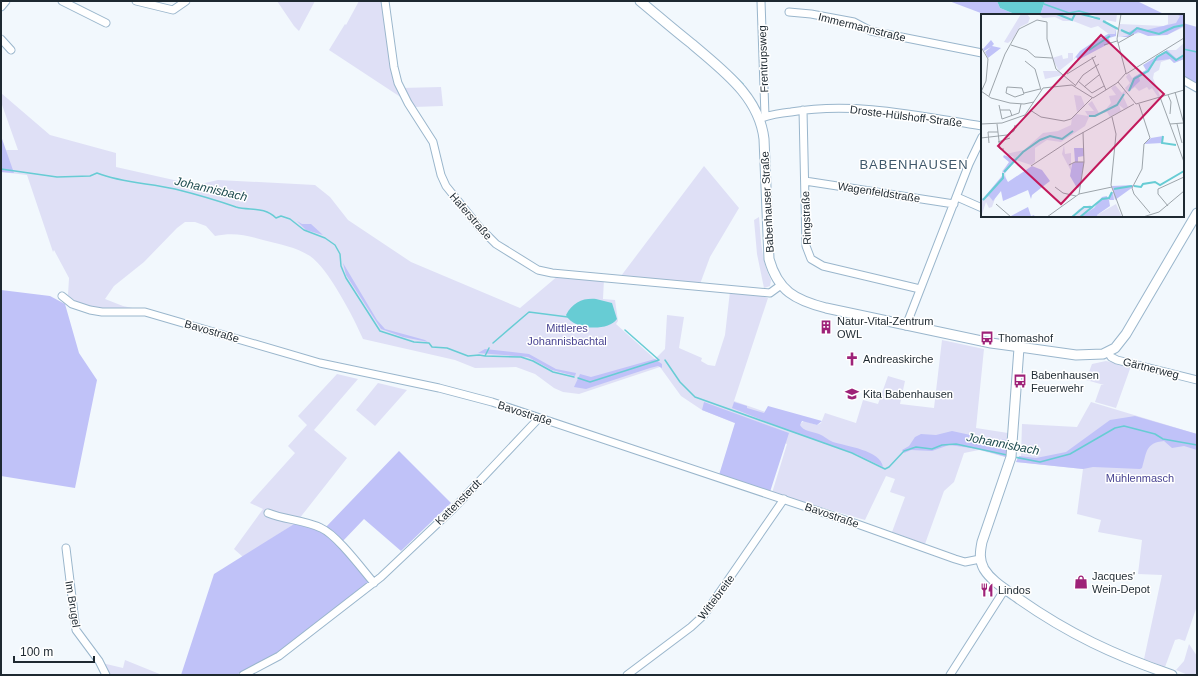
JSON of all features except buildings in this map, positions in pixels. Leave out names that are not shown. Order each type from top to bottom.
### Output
[{"type":"main road","name":"Babenhauser Straße","points":[[640,1],[735,82],[762,118],[767,245],[772,269],[781,285],[791,294],[810,303],[906,326],[1019,348],[1084,356],[1098,356],[1108,352]]},
{"type":"main road","points":[[1108,352],[1115,348],[1126,334],[1197,214]]},
{"type":"main road","points":[[1019,348],[1012,452],[1010,462],[982,542],[980,560],[988,573],[1005,589],[1046,618],[1082,639],[1158,673],[1172,675]]},
{"type":"street","points":[[1,7],[6,1]]},
{"type":"street","points":[[62,1],[106,23]]},
{"type":"street","points":[[136,1],[173,10],[186,1]]},
{"type":"street","name":"Haferstraße","points":[[385,1],[394,68],[401,91],[433,142],[441,175],[446,186],[473,220],[496,244],[538,270],[552,273],[770,293],[781,285]]},
{"type":"street","name":"Frentrupsweg","points":[[761,1],[762,118]]},
{"type":"street","name":"Immermannstraße","points":[[789,12],[811,14],[854,22],[871,31],[981,53]]},
{"type":"street","points":[[1,38],[11,50]]},
{"type":"street","points":[[1184,81],[1197,88]]},
{"type":"street","name":"Droste-Hülshoff-Straße","points":[[762,118],[803,110],[824,108],[869,109],[981,126]]},
{"type":"street","name":"Ringstraße","points":[[803,110],[806,246],[811,259],[823,266],[920,289]]},
{"type":"street","points":[[906,326],[981,139]]},
{"type":"street","name":"Wagenfeldstraße","points":[[805,181],[955,201],[981,208]]},
{"type":"street","name":"Bavostraße","points":[[62,296],[72,304],[90,310],[102,312],[138,312],[151,314],[288,354],[445,390],[539,418],[784,499],[955,559],[965,562],[980,560]]},
{"type":"street","name":"Gärtnerweg","points":[[1108,352],[1111,357],[1117,360],[1197,380]]},
{"type":"street","name":"Kattensterdt","points":[[243,675],[279,656],[374,583],[454,508],[539,418]]},
{"type":"street","name":"Wittebreite","points":[[627,675],[691,627],[704,615],[784,499]]},
{"type":"street","points":[[268,513],[285,520],[323,529],[345,550],[374,583]]},
{"type":"street","name":"Im Brugel","points":[[66,548],[76,630],[99,662],[106,675]]},
{"type":"street","points":[[950,675],[1005,589]]},
{"type":"green space","points":[[277,1],[315,1],[299,31]]},
{"type":"green space","points":[[359,1],[382,1],[402,98],[329,50],[345,24],[346,25]]},
{"type":"green space","points":[[441,87],[443,106],[414,107],[401,88]]},
{"type":"green space","name":"Mittleres Johannisbachtal","points":[[1,93],[50,135],[116,153],[116,167],[196,185],[218,180],[315,185],[330,197],[348,220],[411,262],[520,308],[559,275],[604,279],[603,299],[615,300],[618,321],[616,324],[655,359],[665,349],[667,315],[684,317],[679,348],[702,358],[701,361],[708,365],[715,366],[725,335],[730,291],[752,293],[768,298],[734,401],[800,424],[804,421],[817,425],[821,423],[825,413],[856,423],[863,400],[878,404],[888,376],[905,381],[900,404],[934,408],[942,340],[984,349],[976,428],[1008,433],[1008,440],[1005,440],[1005,457],[979,450],[964,453],[954,482],[944,491],[925,544],[892,532],[905,497],[890,492],[895,479],[886,476],[865,520],[772,493],[787,444],[702,410],[681,396],[660,367],[579,394],[563,392],[554,388],[535,374],[516,367],[475,368],[455,360],[363,339],[347,307],[325,271],[310,256],[287,246],[245,235],[228,234],[215,236],[206,226],[195,222],[185,222],[177,228],[144,262],[114,286],[105,299],[123,306],[142,310],[113,310],[93,308],[84,305],[68,295],[69,278],[54,250],[53,252],[27,175],[1,172],[1,150],[18,150],[1,102]]},
{"type":"green space","points":[[704,166],[739,208],[710,257],[700,284],[621,276]]},
{"type":"green space","points":[[759,217],[763,257],[771,280],[770,286],[764,288],[757,254],[754,220]]},
{"type":"green space","points":[[1106,361],[1131,366],[1116,408],[1095,402],[1101,385],[1104,385],[1086,380],[1092,364]]},
{"type":"green space","points":[[337,374],[358,379],[314,430],[347,458],[299,519],[341,543],[294,524],[243,557],[234,549],[263,509],[250,503],[295,453],[288,446],[307,425],[298,416]]},
{"type":"green space","points":[[378,383],[407,390],[375,426],[356,410]]},
{"type":"green space","name":"Mühlenmasch","points":[[1091,402],[1197,434],[1197,606],[1185,641],[1179,639],[1175,640],[1165,667],[1144,659],[1162,575],[1138,574],[1142,540],[1098,532],[1101,520],[1077,514],[1083,469],[1016,462],[1018,457],[1021,456],[1022,424],[1077,427]]},
{"type":"green space","points":[[1189,644],[1197,656],[1197,675],[1188,675],[1176,670],[1184,661]]},
{"type":"green space","points":[[125,660],[162,675],[108,675],[102,663],[123,668]]},
{"type":"shaded area","points":[[949,1],[997,1],[1000,8],[1015,14],[983,14]]},
{"type":"shaded area","points":[[997,1],[1045,1],[1040,14],[1015,14],[1000,8]]},
{"type":"shaded area","points":[[1045,1],[1137,1],[1164,14],[1040,14]]},
{"type":"shaded area","points":[[1184,23],[1197,27],[1197,86],[1184,80]]},
{"type":"shaded area","points":[[1,136],[14,173],[1,172]]},
{"type":"shaded area","points":[[297,221],[302,224],[311,224],[323,235],[306,230]]},
{"type":"shaded area","points":[[343,263],[377,320],[385,329],[428,342],[403,337],[381,329],[346,275]]},
{"type":"shaded area","points":[[1,290],[50,296],[65,304],[79,353],[97,380],[75,488],[1,476]]},
{"type":"shaded area","points":[[587,299],[596,299],[612,303],[617,319],[613,323],[606,326],[591,328],[576,324],[566,315],[575,304]]},
{"type":"shaded area","points":[[485,349],[529,354],[556,369],[576,373],[575,376],[552,370],[528,357],[478,353]]},
{"type":"shaded area","points":[[655,359],[662,364],[662,368],[658,366],[650,368],[586,389],[574,387],[580,374],[591,377]]},
{"type":"shaded area","points":[[704,402],[789,433],[770,492],[719,475],[735,423],[702,410]]},
{"type":"shaded area","points":[[734,402],[764,413],[768,406],[822,421],[817,425],[802,421],[800,425],[806,430],[819,434],[833,442],[854,447],[876,456],[881,461],[883,467],[856,454],[792,432],[732,408]]},
{"type":"shaded area","points":[[1135,416],[1197,434],[1197,450],[1184,446],[1172,448],[1164,441],[1158,442],[1150,446],[1148,449],[1142,468],[1140,469],[1093,467],[1083,469],[1016,462],[1019,456],[1036,458],[1066,452],[1110,420]]},
{"type":"shaded area","points":[[952,431],[989,439],[1008,440],[1006,457],[979,449],[949,445],[932,451],[911,450],[904,453],[902,450],[909,446],[915,437],[921,434],[936,435]]},
{"type":"shaded area","points":[[399,451],[451,503],[401,551],[364,519],[341,543],[325,528]]},
{"type":"shaded area","points":[[294,524],[320,529],[338,546],[370,582],[279,653],[236,675],[181,675],[214,574]]},
{"type":"waterway","points":[[1044,4],[1069,13],[1079,11],[1090,14]]},
{"type":"waterway","points":[[1184,49],[1197,52]]},
{"type":"waterway","points":[[727,69],[743,84]]},
{"type":"waterway","name":"Johannisbach","points":[[1,169],[57,177],[90,176],[97,173],[126,181],[175,189],[236,207],[262,210],[276,218],[281,216],[290,219],[304,230],[325,238],[335,245],[340,254],[341,266],[346,278],[380,331],[414,342],[429,343],[432,347],[447,348],[468,356],[485,356],[489,348]]},
{"type":"waterway","name":"Johannisbach","points":[[493,343],[529,312],[568,317]]},
{"type":"waterway","name":"Johannisbach","points":[[625,330],[659,360]]},
{"type":"waterway","points":[[485,356],[521,357],[533,361],[553,372],[574,377]]},
{"type":"waterway","points":[[578,378],[590,382],[659,360]]},
{"type":"waterway","name":"Johannisbach","points":[[665,360],[680,382],[695,397],[852,453],[885,469],[889,467],[904,451],[916,447],[932,449],[942,445],[956,444],[1007,455]]},
{"type":"waterway","name":"Johannisbach","points":[[1014,457],[1040,462],[1070,454],[1115,428],[1124,426],[1155,434],[1163,439],[1197,445]]},
{"type":"place","name":"Natur-Vital-Zentrum OWL","points":[[826,327]]},
{"type":"place","name":"Thomashof","points":[[987,338]]},
{"type":"place","name":"Andreaskirche","points":[[852,359]]},
{"type":"place","name":"Babenhausen Feuerwehr","points":[[1020,381]]},
{"type":"place","name":"Kita Babenhausen","points":[[852,394]]},
{"type":"place","name":"Jacques' Wein-Depot","points":[[1081,582]]},
{"type":"place","name":"Lindos","points":[[987,590]]},
{"type":"district","name":"BABENHAUSEN","points":[[914,164]]}]
